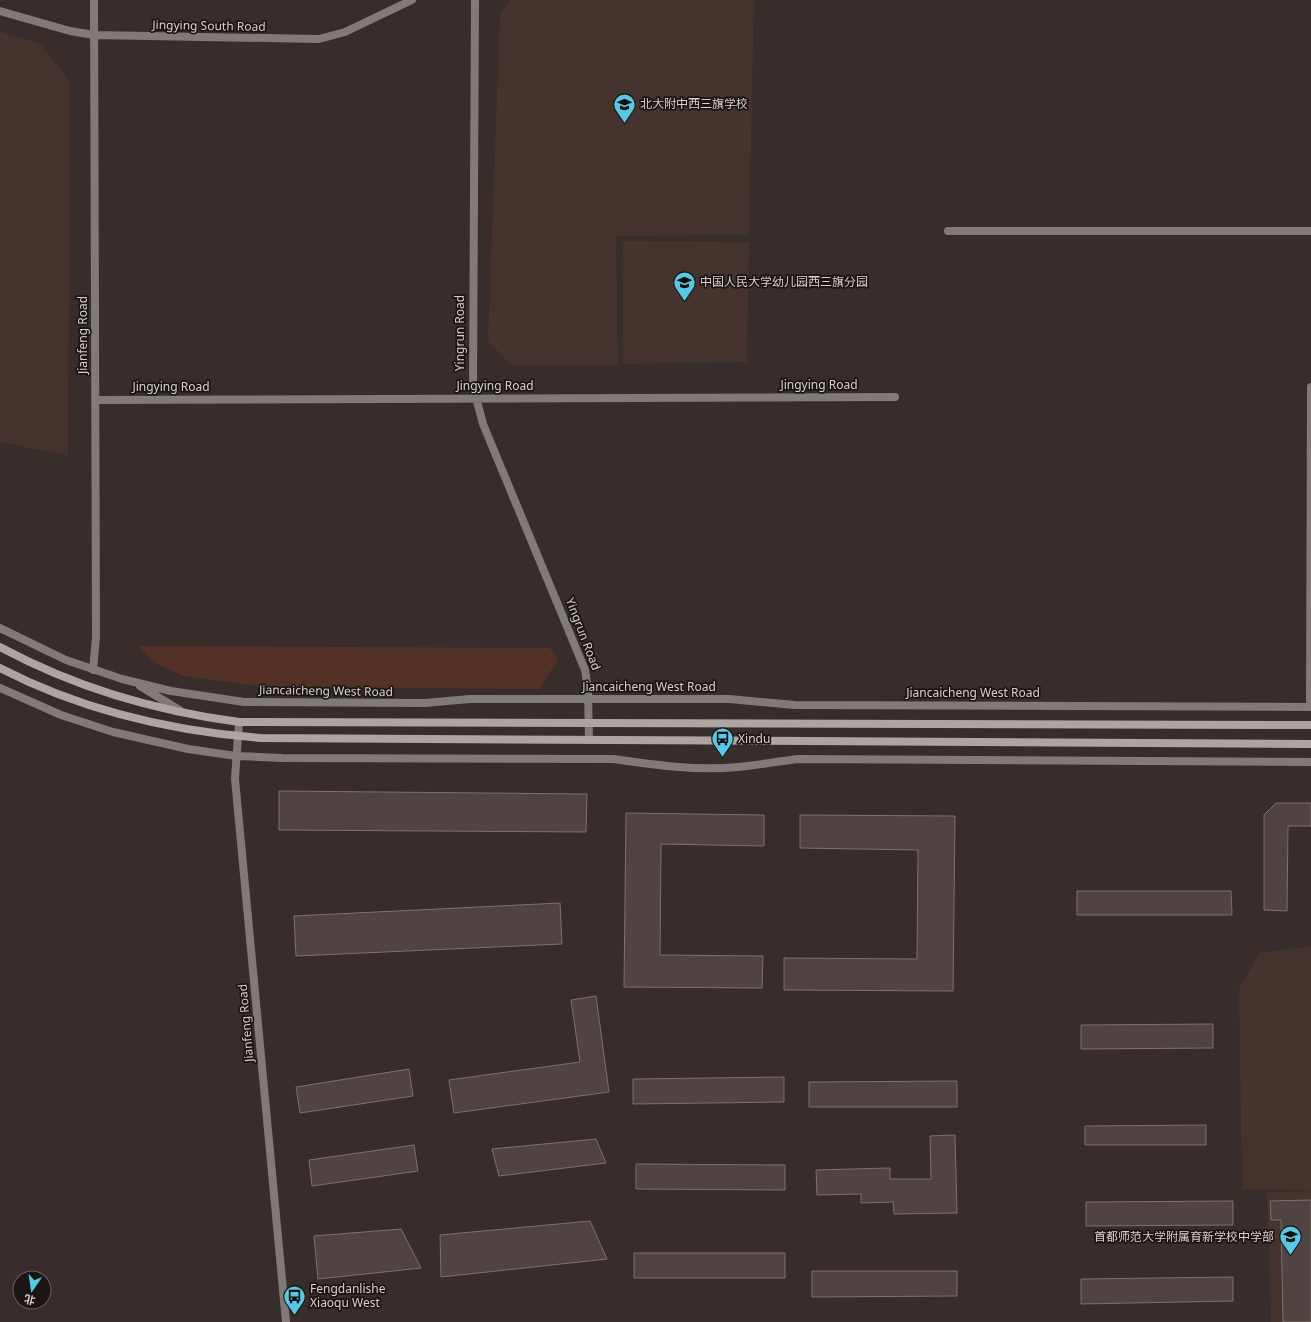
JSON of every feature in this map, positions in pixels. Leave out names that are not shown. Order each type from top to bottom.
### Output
[{"type":"main road","points":[[0,647],[39,667],[86,686],[136,701],[190,714],[239,722],[1311,725]]},
{"type":"main road","points":[[0,668],[92,707],[162,724],[237,737],[286,739],[1311,744]]},
{"type":"street","name":"Jianfeng Road","points":[[93,670],[96,637],[94,0]]},
{"type":"street","name":"Jingying South Road","points":[[0,11],[70,31],[94,34],[319,39],[345,32],[412,0]]},
{"type":"street","name":"Yingrun Road","points":[[475,0],[472,373],[475,398],[483,424],[583,663],[588,680],[589,740]]},
{"type":"street","points":[[948,231],[1311,231]]},
{"type":"street","points":[[1310,707],[1311,388]]},
{"type":"street","name":"Jingying Road","points":[[95,400],[895,397]]},
{"type":"street","name":"Jiancaicheng West Road","points":[[0,628],[66,660],[122,679],[196,695],[268,703],[425,703],[470,699],[729,699],[794,705],[1310,707]]},
{"type":"street","points":[[122,679],[138,684],[176,709],[190,714]]},
{"type":"street","points":[[0,688],[61,714],[113,732],[181,748],[236,756],[282,758],[614,759],[656,766],[704,768],[739,767],[799,759],[1311,762]]},
{"type":"street","name":"Jianfeng Road","points":[[239,722],[235,778],[286,1322]]},
{"type":"shaded area","name":"北大附中西三旗学校","points":[[510,0],[754,0],[749,235],[616,236],[618,365],[511,365],[488,341],[500,13]]},
{"type":"shaded area","points":[[0,32],[39,43],[70,81],[68,456],[0,442]]},
{"type":"shaded area","name":"中国人民大学幼儿园西三旗分园","points":[[623,241],[749,242],[747,362],[623,364]]},
{"type":"shaded area","points":[[138,646],[550,648],[558,660],[539,689],[268,687],[183,676],[155,663]]},
{"type":"shaded area","points":[[1311,946],[1311,1190],[1242,1190],[1239,989],[1259,953]]},
{"type":"shaded area","name":"首都师范大学附属育新学校中学部","points":[[1311,1191],[1311,1322],[1271,1322],[1267,1192]]},
{"type":"building","points":[[279,791],[587,794],[586,832],[279,830]]},
{"type":"building","points":[[1276,803],[1311,803],[1311,826],[1288,826],[1287,911],[1264,910],[1264,815]]},
{"type":"building","points":[[626,813],[764,815],[764,846],[661,844],[660,955],[763,956],[762,988],[624,987]]},
{"type":"building","points":[[800,815],[955,816],[953,991],[784,990],[784,958],[917,959],[918,850],[800,848]]},
{"type":"building","points":[[1077,891],[1231,891],[1232,915],[1077,915]]},
{"type":"building","points":[[560,903],[562,944],[296,956],[294,916]]},
{"type":"building","points":[[596,996],[609,1092],[454,1113],[449,1080],[580,1062],[571,1000]]},
{"type":"building","points":[[1213,1024],[1213,1048],[1081,1049],[1081,1025]]},
{"type":"building","points":[[409,1069],[413,1096],[300,1113],[296,1087]]},
{"type":"building","points":[[784,1077],[784,1102],[633,1104],[633,1079]]},
{"type":"building","points":[[957,1081],[957,1107],[809,1107],[809,1082]]},
{"type":"building","points":[[1206,1125],[1206,1145],[1085,1145],[1085,1126]]},
{"type":"building","points":[[955,1135],[957,1213],[894,1214],[893,1202],[861,1203],[861,1194],[817,1195],[816,1170],[890,1168],[890,1179],[931,1179],[930,1136]]},
{"type":"building","points":[[596,1139],[606,1163],[499,1176],[492,1149]]},
{"type":"building","points":[[414,1145],[418,1171],[312,1186],[309,1160]]},
{"type":"building","points":[[636,1164],[785,1165],[785,1190],[636,1189]]},
{"type":"building","name":"首都师范大学附属育新学校中学部","points":[[1311,1200],[1311,1322],[1283,1322],[1281,1220],[1271,1220],[1270,1201]]},
{"type":"building","points":[[1233,1201],[1233,1225],[1086,1226],[1086,1202]]},
{"type":"building","points":[[590,1221],[607,1259],[441,1277],[440,1235]]},
{"type":"building","points":[[401,1229],[421,1268],[318,1279],[314,1236]]},
{"type":"building","points":[[634,1253],[785,1253],[785,1278],[634,1278]]},
{"type":"building","points":[[812,1271],[957,1271],[957,1296],[812,1297]]},
{"type":"building","points":[[1233,1277],[1233,1301],[1081,1304],[1081,1279]]},
{"type":"place","name":"北大附中西三旗学校","points":[[624,124]]},
{"type":"place","name":"中国人民大学幼儿园西三旗分园","points":[[685,302]]},
{"type":"place","name":"Xindu","points":[[723,758]]},
{"type":"place","name":"首都师范大学附属育新学校中学部","points":[[1290,1256]]},
{"type":"place","name":"Fengdanlishe Xiaoqu West","points":[[295,1316]]}]
